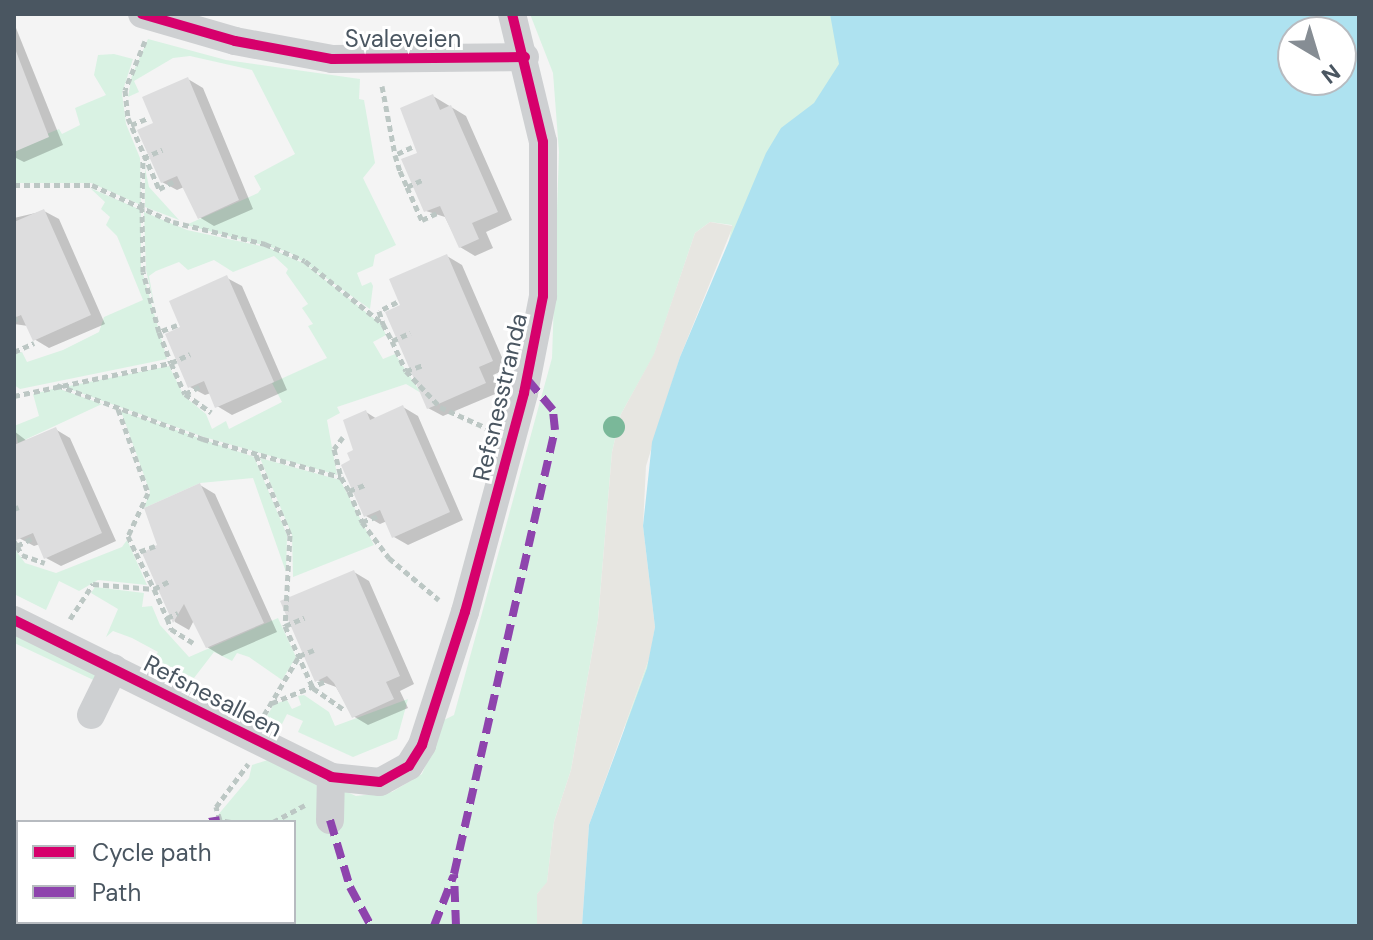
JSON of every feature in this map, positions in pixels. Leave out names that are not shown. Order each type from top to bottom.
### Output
[{"type":"street","name":"Refsnesstranda","points":[[400,775],[422,745],[465,612],[512,438],[543,296],[543,142],[525,57],[512,14]]},
{"type":"street","name":"Svaleveien","points":[[148,16],[235,41],[332,59],[379,61],[525,57]]},
{"type":"street","name":"Refsnesalleen","points":[[14,620],[114,668],[264,732],[331,777],[380,782],[400,775]]},
{"type":"street","points":[[91,715],[114,668]]},
{"type":"street","points":[[330,820],[331,777]]},
{"type":"path","points":[[148,16],[125,90],[131,125],[159,189],[175,181]]},
{"type":"path","points":[[379,61],[395,155],[407,187],[422,220],[439,212]]},
{"type":"path","points":[[131,125],[148,118]]},
{"type":"path","points":[[395,155],[412,147]]},
{"type":"path","points":[[143,158],[162,150]]},
{"type":"path","points":[[143,158],[143,272],[159,332],[185,394],[211,412]]},
{"type":"path","points":[[407,187],[424,179]]},
{"type":"path","points":[[14,185],[92,185],[180,225],[265,244],[305,261],[383,324]]},
{"type":"path","points":[[397,302],[379,311],[406,371],[440,407],[512,438]]},
{"type":"path","points":[[159,332],[177,325]]},
{"type":"path","points":[[392,341],[410,333]]},
{"type":"path","points":[[14,352],[34,343]]},
{"type":"path","points":[[14,396],[171,363],[190,354]]},
{"type":"path","points":[[406,371],[423,365]]},
{"type":"path","points":[[57,385],[256,455],[341,477]]},
{"type":"path","points":[[185,394],[203,385]]},
{"type":"path","points":[[118,408],[148,493],[128,536],[171,629],[193,643]]},
{"type":"path","points":[[343,437],[334,449],[341,477],[362,522],[400,568],[434,596],[465,612]]},
{"type":"path","points":[[256,455],[290,535],[285,626],[313,688],[344,710]]},
{"type":"path","points":[[349,491],[367,484]]},
{"type":"path","points":[[362,522],[380,515]]},
{"type":"path","points":[[33,538],[15,544],[22,555],[45,563]]},
{"type":"path","points":[[136,553],[155,546]]},
{"type":"path","points":[[66,626],[93,584],[154,589],[170,581]]},
{"type":"path","points":[[167,618],[178,613]]},
{"type":"path","points":[[285,626],[304,618]]},
{"type":"path","points":[[220,820],[216,807],[251,759],[262,756],[271,704],[299,656],[314,650]]},
{"type":"path","points":[[271,704],[326,681]]},
{"type":"green space","points":[[530,14],[885,14],[582,926],[626,723],[650,656],[732,225],[710,222],[695,233],[654,355],[621,414],[612,452],[598,620],[571,770],[554,822],[547,883],[537,894],[537,926],[108,926],[296,924],[296,820],[214,820],[249,778],[252,765],[271,759],[356,796],[392,792],[422,774],[444,720],[454,715],[552,358],[559,152],[553,73]]},
{"type":"green space","points":[[148,39],[226,60],[360,79],[359,99],[364,100],[375,163],[363,178],[396,245],[375,255],[373,266],[357,273],[362,286],[371,282],[373,286],[370,309],[289,252],[186,225],[258,193],[261,189],[254,176],[295,154],[252,70],[190,56],[173,58],[134,81],[139,92],[128,97],[132,75]]},
{"type":"green space","points":[[114,54],[133,59],[122,93],[126,124],[140,158],[141,205],[91,183],[14,183],[14,152],[49,133],[59,129],[62,134],[80,125],[75,108],[106,95],[94,75],[98,55]]},
{"type":"green space","points":[[145,168],[149,187],[179,220],[145,207]]},
{"type":"green space","points":[[90,188],[141,210],[141,267],[167,359],[20,389],[14,385],[14,355],[22,352],[27,362],[63,350],[99,332],[104,317],[143,300],[117,236],[106,225],[110,217],[101,209],[105,202]]},
{"type":"green space","points":[[144,212],[187,230],[270,248],[305,264],[381,324],[386,335],[373,342],[383,359],[395,354],[421,393],[406,384],[337,407],[340,413],[327,420],[337,475],[204,437],[64,387],[169,366],[184,396],[206,414],[212,429],[226,421],[229,429],[282,402],[272,383],[327,358],[308,326],[313,324],[302,308],[308,304],[286,273],[288,269],[274,256],[233,272],[214,260],[188,270],[179,262],[156,271],[149,276],[155,309],[146,270]]},
{"type":"green space","points":[[57,388],[102,404],[18,443],[14,426],[39,416],[33,394]]},
{"type":"green space","points":[[121,411],[254,457],[287,535],[286,572],[253,478],[200,483],[144,508],[150,492]]},
{"type":"green space","points":[[260,458],[340,480],[374,545],[293,577],[292,535]]},
{"type":"green space","points":[[127,540],[147,585],[98,580],[79,591],[59,581],[46,610],[14,594],[14,548],[25,563],[56,573],[122,547]]},
{"type":"green space","points":[[95,587],[144,593],[142,607],[152,606],[160,625],[189,657],[278,618],[296,657],[282,680],[249,657],[237,653],[232,661],[214,652],[194,678],[154,659],[158,652],[132,638],[113,631],[106,637],[118,609],[91,593]]},
{"type":"green space","points":[[14,634],[100,674],[97,681],[14,643]]},
{"type":"green space","points":[[304,695],[329,712],[335,726],[408,699],[397,739],[353,757],[298,732],[303,721],[287,714],[282,724],[267,716],[274,704],[287,700],[292,709],[301,705],[298,696]]},
{"type":"sand","points":[[710,222],[733,226],[680,357],[646,466],[643,526],[655,627],[650,656],[589,825],[582,926],[537,926],[537,894],[547,882],[554,822],[571,770],[598,620],[612,452],[621,414],[654,354],[695,233]]},
{"type":"water","points":[[830,14],[1359,14],[1359,926],[582,926],[589,825],[647,668],[655,627],[643,526],[652,442],[680,357],[766,153],[781,128],[814,103],[839,64]]},
{"type":"building","points":[[14,46],[49,137],[14,152]]},
{"type":"building","points":[[188,77],[239,200],[198,219],[177,176],[161,183],[137,130],[153,123],[142,97]]},
{"type":"building","points":[[433,94],[440,110],[451,105],[498,212],[472,223],[479,239],[459,248],[440,206],[424,212],[401,159],[417,153],[400,108]]},
{"type":"building","points":[[44,209],[91,315],[33,341],[21,315],[14,318],[14,222]]},
{"type":"building","points":[[447,254],[493,361],[479,367],[486,383],[427,409],[385,312],[400,305],[389,279]]},
{"type":"building","points":[[227,275],[274,382],[215,408],[204,381],[188,388],[165,334],[180,327],[169,301]]},
{"type":"building","points":[[403,405],[450,512],[392,538],[380,510],[364,517],[341,465],[350,460],[347,453],[353,450],[343,420],[366,410],[370,420]]},
{"type":"building","points":[[56,427],[102,533],[44,559],[33,533],[14,541],[14,445]]},
{"type":"building","points":[[200,483],[264,623],[206,648],[184,604],[173,623],[142,553],[157,545],[144,508]]},
{"type":"building","points":[[354,570],[400,676],[386,682],[394,699],[352,718],[334,683],[327,676],[315,682],[280,601]]},
{"type":"marked path","points":[[456,926],[454,874],[555,430],[553,410],[527,379]]},
{"type":"marked path","points":[[330,820],[350,887],[371,926]]},
{"type":"marked path","points":[[434,926],[453,877]]},
{"type":"cycle path","points":[[142,14],[235,41],[332,59],[525,57]]},
{"type":"cycle path","points":[[14,620],[331,777],[380,782],[409,766],[422,745],[465,612],[524,393],[543,296],[543,142],[512,14]]}]
